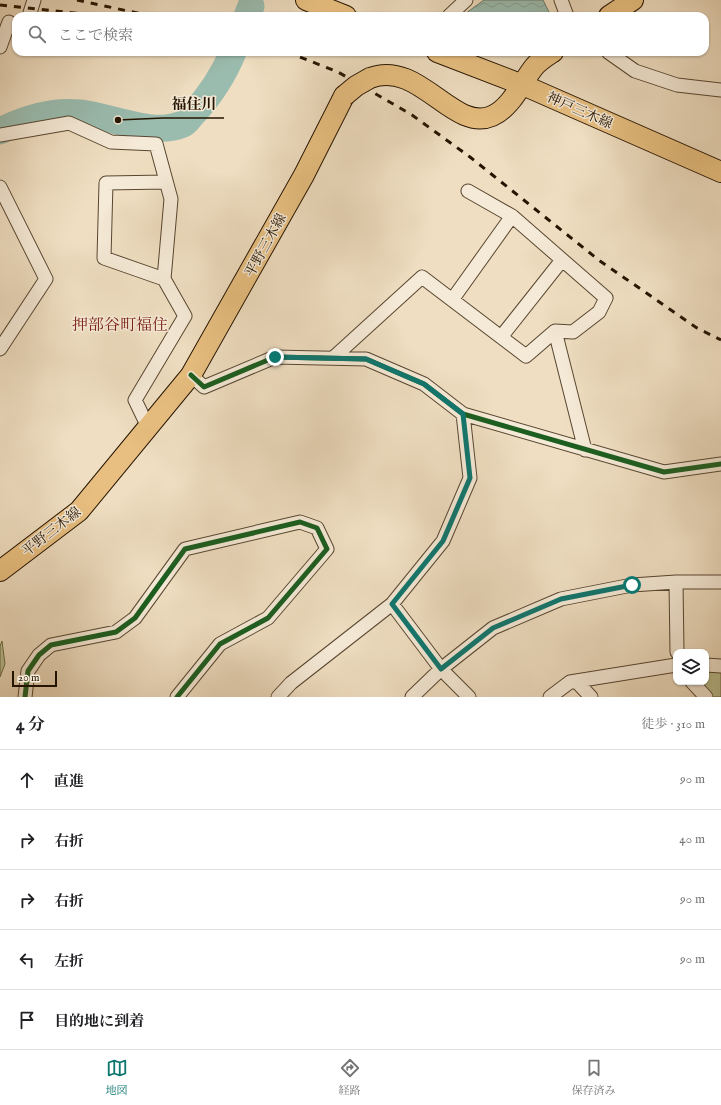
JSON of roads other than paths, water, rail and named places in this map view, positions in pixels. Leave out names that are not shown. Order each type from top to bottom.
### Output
[{"type":"main road","points":[[306,0],[336,12]]},
{"type":"main road","points":[[615,12],[633,0]]},
{"type":"main road","name":"神戸三木線","points":[[448,56],[522,84],[721,172]]},
{"type":"main road","name":"平野三木線","points":[[0,571],[79,511],[191,375],[304,175],[344,96],[356,86],[370,78],[378,75],[396,76],[409,80],[459,112],[472,118],[483,119],[494,115],[505,106],[534,67],[548,56]]},
{"type":"street","points":[[30,12],[34,0]]},
{"type":"street","points":[[561,0],[566,12]]},
{"type":"street","points":[[452,12],[462,3]]},
{"type":"street","points":[[0,47],[8,22]]},
{"type":"street","points":[[614,56],[636,71],[677,85],[721,90]]},
{"type":"street","points":[[0,135],[69,123],[111,142],[156,144],[171,199],[164,279],[185,316],[135,400],[148,427]]},
{"type":"street","points":[[164,279],[104,258],[106,183],[166,182]]},
{"type":"street","points":[[0,187],[46,279],[0,349]]},
{"type":"street","points":[[334,358],[422,277],[526,356],[555,330],[573,332],[599,312],[606,298],[512,216],[468,191]]},
{"type":"street","points":[[452,300],[512,216]]},
{"type":"street","points":[[501,337],[562,260]]},
{"type":"street","points":[[555,330],[585,450]]},
{"type":"street","points":[[191,375],[204,387],[275,357],[366,359],[424,384],[463,414],[664,472],[721,464]]},
{"type":"street","points":[[278,697],[292,683],[392,604],[443,541],[470,478],[463,414]]},
{"type":"street","points":[[25,697],[28,672],[39,655],[51,645],[116,632],[135,618],[185,549],[300,522],[317,528],[327,548],[268,618],[220,644],[177,697]]},
{"type":"street","points":[[676,582],[677,649]]},
{"type":"street","points":[[412,697],[441,669],[493,628],[561,599],[632,585],[676,582],[721,582]]},
{"type":"street","points":[[392,604],[441,669],[469,697]]},
{"type":"street","points":[[550,697],[570,682],[673,665]]},
{"type":"street","points":[[709,665],[721,666]]},
{"type":"street","points":[[576,681],[591,697]]},
{"type":"street","points":[[695,685],[706,697]]},
{"type":"water","points":[[484,0],[543,0],[549,12],[468,12]]},
{"type":"waterway","points":[[249,12],[251,6]]},
{"type":"waterway","points":[[0,131],[38,116],[69,112],[91,115],[145,127],[171,127],[183,124],[210,93],[220,78],[231,56]]},
{"type":"railway","points":[[77,0],[132,12]]},
{"type":"railway","points":[[0,5],[66,12]]},
{"type":"railway","points":[[297,56],[338,72],[412,115],[470,157],[600,261],[697,328],[721,340]]},
{"type":"place","name":"福住川","points":[[118,120]]},
{"type":"district","name":"押部谷町福住","points":[[120,324]]}]
